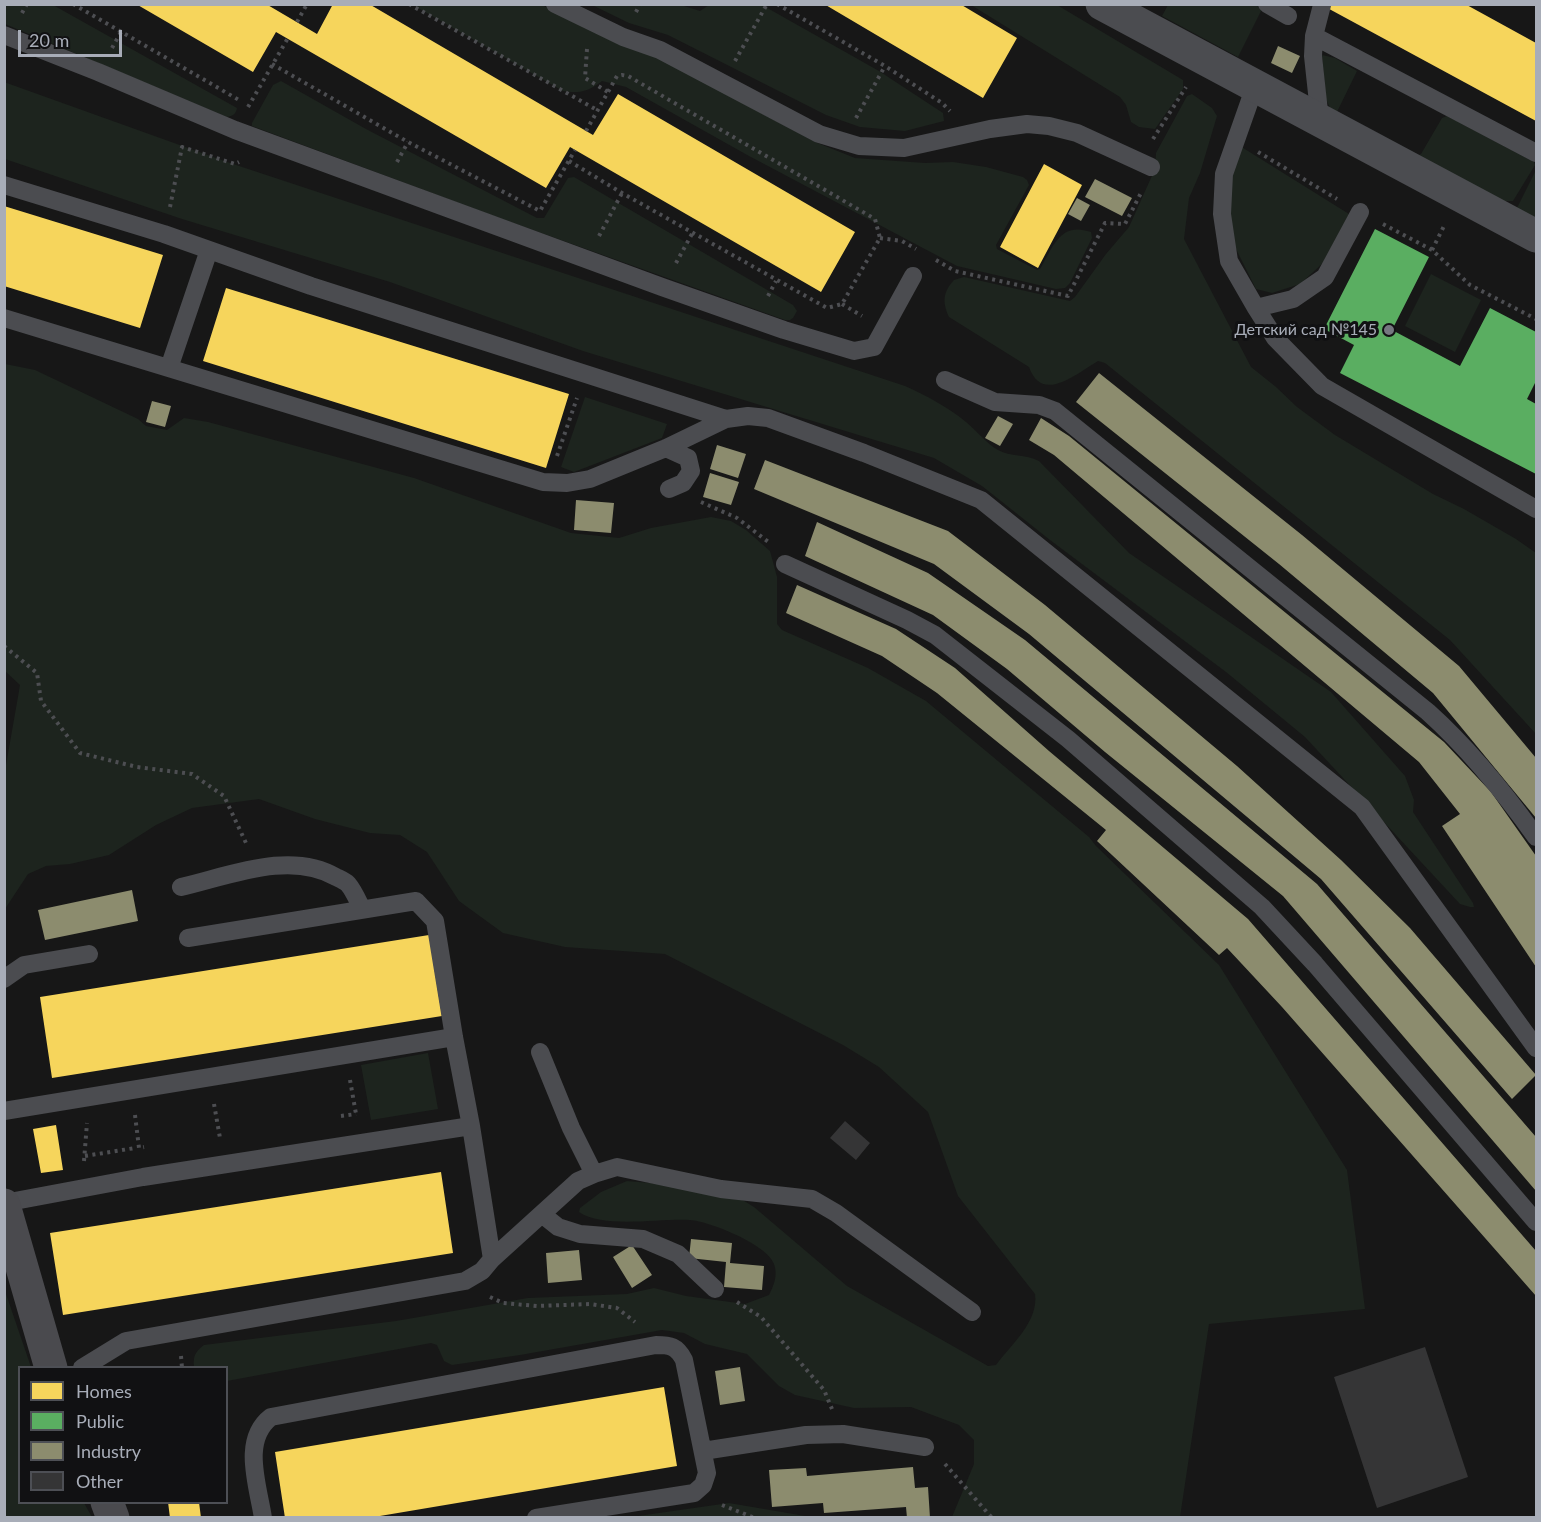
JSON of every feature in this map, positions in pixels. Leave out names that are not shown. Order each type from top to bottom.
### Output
[{"type":"main road","points":[[4,1204],[50,1366]]},
{"type":"main road","points":[[106,1504],[113,1518]]},
{"type":"street","points":[[1102,4],[1536,236]]},
{"type":"lane","points":[[555,4],[623,37],[660,50],[819,134],[859,146],[904,148],[1027,124],[1049,126],[1077,133],[1145,165]]},
{"type":"lane","points":[[1267,4],[1288,16]]},
{"type":"lane","points":[[1320,121],[1313,56],[1314,36],[1322,5]]},
{"type":"lane","points":[[4,35],[235,130],[662,287],[784,330],[854,351],[874,347],[913,276]]},
{"type":"lane","points":[[1314,36],[1536,153]]},
{"type":"lane","points":[[1255,86],[1224,174],[1222,213],[1229,261],[1275,338],[1322,386],[1536,509]]},
{"type":"lane","points":[[4,185],[164,234],[311,286],[726,420]]},
{"type":"lane","points":[[1256,308],[1293,299],[1325,277],[1360,212]]},
{"type":"lane","points":[[169,368],[209,250]]},
{"type":"lane","points":[[4,318],[548,482],[567,483],[590,479],[666,448],[726,420],[748,416],[768,418],[864,453],[981,500],[1362,807],[1536,1048]]},
{"type":"lane","points":[[945,380],[995,402],[1039,405],[1055,411],[1428,712],[1449,731],[1501,789],[1536,837]]},
{"type":"lane","points":[[666,448],[688,458],[691,471],[676,486]]},
{"type":"lane","points":[[785,564],[935,635],[1068,739],[1253,899],[1315,964],[1536,1222]]},
{"type":"lane","points":[[181,888],[258,869],[287,865],[307,866],[326,871],[347,883],[362,909]]},
{"type":"lane","points":[[188,938],[416,901],[435,921],[492,1259]]},
{"type":"lane","points":[[4,979],[24,965],[89,954]]},
{"type":"lane","points":[[4,1111],[454,1037]]},
{"type":"lane","points":[[540,1052],[571,1128],[594,1174]]},
{"type":"lane","points":[[4,1204],[82,1188],[471,1126]]},
{"type":"lane","points":[[85,1366],[126,1341],[465,1281],[482,1271],[492,1259],[578,1181],[617,1167],[721,1189],[812,1199],[836,1213],[972,1312]]},
{"type":"lane","points":[[543,1215],[558,1227],[580,1234],[643,1239],[652,1242],[678,1254],[716,1289]]},
{"type":"lane","points":[[263,1518],[253,1455],[257,1433],[262,1424],[271,1417],[656,1345],[672,1345],[684,1360],[707,1473],[704,1485],[693,1493],[536,1518]]},
{"type":"lane","points":[[703,1451],[806,1435],[843,1434],[925,1447]]},
{"type":"path","points":[[74,4],[249,105],[288,38]]},
{"type":"path","points":[[297,22],[307,4]]},
{"type":"path","points":[[409,4],[597,110]]},
{"type":"path","points":[[723,82],[767,4]]},
{"type":"path","points":[[777,4],[885,66],[942,103],[970,134]]},
{"type":"path","points":[[590,22],[585,78],[608,92]]},
{"type":"path","points":[[1145,165],[1204,60]]},
{"type":"path","points":[[272,64],[408,142],[540,211],[575,150]]},
{"type":"path","points":[[868,96],[885,66]]},
{"type":"path","points":[[569,161],[827,308],[842,304],[880,238],[875,219],[628,76],[617,76],[586,131]]},
{"type":"path","points":[[1236,139],[1360,212],[1432,250],[1470,285],[1536,319]]},
{"type":"path","points":[[164,234],[182,147],[235,164]]},
{"type":"path","points":[[983,277],[1068,296],[1105,223],[1125,224],[1141,192]]},
{"type":"path","points":[[607,222],[622,193]]},
{"type":"path","points":[[676,261],[693,232]]},
{"type":"path","points":[[767,298],[776,281]]},
{"type":"path","points":[[842,304],[866,318]]},
{"type":"path","points":[[548,482],[584,374]]},
{"type":"path","points":[[676,486],[703,503],[737,518],[772,545],[785,564]]},
{"type":"path","points":[[4,646],[38,673],[41,701],[80,753],[137,767],[192,774],[224,796],[258,869]]},
{"type":"path","points":[[346,1056],[363,1144]]},
{"type":"path","points":[[209,1077],[220,1136],[222,1166]]},
{"type":"path","points":[[132,1090],[139,1148],[151,1146]]},
{"type":"path","points":[[82,1188],[89,1098]]},
{"type":"path","points":[[335,1117],[356,1114]]},
{"type":"path","points":[[208,1138],[230,1134]]},
{"type":"path","points":[[465,1281],[483,1294],[503,1303],[537,1306],[590,1304],[617,1308],[635,1322],[656,1345]]},
{"type":"path","points":[[716,1289],[761,1317],[824,1390],[843,1434]]},
{"type":"path","points":[[925,1447],[951,1469],[992,1518]]},
{"type":"shaded area","points":[[1254,4],[1262,9],[1238,57],[1162,16],[1168,5]]},
{"type":"shaded area","points":[[4,5],[53,5],[237,108],[236,112],[227,117],[5,24]]},
{"type":"shaded area","points":[[413,5],[542,5],[619,43],[655,56],[815,142],[855,158],[925,163],[953,162],[986,167],[1023,177],[1029,185],[996,245],[997,249],[1037,270],[1065,233],[1072,230],[1091,232],[1092,238],[1070,283],[1065,288],[1056,289],[957,266],[749,156],[626,87],[602,81],[584,91],[563,91]]},
{"type":"shaded area","points":[[592,5],[681,5],[700,11],[709,5],[762,5],[879,71],[943,113],[944,121],[905,131],[860,127],[826,115],[668,35],[629,23]]},
{"type":"shaded area","points":[[971,5],[1057,5],[1183,80],[1183,89],[1155,129],[1139,127],[1131,122],[1126,105],[1120,97]]},
{"type":"shaded area","points":[[1322,55],[1335,58],[1357,71],[1337,112],[1419,155],[1442,118],[1447,116],[1534,162],[1535,165],[1513,201],[1502,201],[1334,117],[1326,99]]},
{"type":"shaded area","points":[[281,81],[366,129],[537,218],[544,218],[568,178],[574,177],[793,305],[797,311],[793,318],[785,320],[491,215],[252,126],[273,85]]},
{"type":"shaded area","points":[[4,82],[227,162],[905,386],[937,402],[970,425],[998,450],[1039,461],[1129,553],[1331,692],[1405,776],[1414,800],[1413,812],[1474,907],[1460,904],[1305,737],[1226,672],[982,486],[934,458],[583,351],[390,282],[182,219],[5,159]]},
{"type":"shaded area","points":[[1192,94],[1212,108],[1217,116],[1200,173],[1189,198],[1184,239],[1251,367],[1297,407],[1335,435],[1433,494],[1516,539],[1536,553],[1536,734],[1450,640],[1105,363],[1098,361],[1060,383],[1042,384],[1035,378],[1029,367],[949,317],[945,307],[946,293],[954,280],[964,277],[1070,301],[1075,297],[1129,227],[1155,169],[1156,153],[1187,96]]},
{"type":"shaded area","points":[[1240,146],[1349,214],[1323,263],[1300,284],[1272,293],[1256,289],[1234,245],[1229,182]]},
{"type":"shaded area","points":[[1536,170],[1536,226],[1514,214]]},
{"type":"shaded area","points":[[1431,274],[1481,300],[1455,352],[1405,326]]},
{"type":"shaded area","points":[[5,364],[35,370],[138,419],[146,426],[167,430],[184,418],[208,422],[414,478],[571,533],[619,538],[651,528],[711,517],[731,521],[746,530],[770,551],[777,577],[777,624],[782,630],[868,668],[926,701],[1089,837],[1219,965],[1347,1170],[1365,1309],[1209,1324],[1180,1517],[952,1517],[974,1464],[974,1440],[959,1425],[911,1407],[854,1408],[795,1395],[779,1386],[747,1354],[705,1344],[684,1333],[662,1330],[452,1365],[444,1361],[437,1345],[431,1343],[228,1381],[228,1366],[194,1366],[195,1355],[204,1345],[396,1321],[528,1298],[627,1294],[654,1288],[686,1296],[745,1304],[769,1295],[775,1280],[774,1264],[761,1249],[737,1235],[699,1221],[603,1220],[579,1212],[580,1208],[601,1192],[627,1181],[736,1196],[754,1207],[847,1286],[988,1366],[996,1365],[1023,1332],[1033,1314],[1035,1294],[958,1196],[928,1112],[879,1067],[843,1045],[665,954],[565,947],[503,933],[459,901],[427,852],[400,835],[370,833],[315,819],[259,799],[192,808],[156,825],[109,855],[70,864],[46,866],[28,874],[5,909],[5,771],[20,685],[5,671]]},
{"type":"shaded area","points":[[585,397],[667,424],[662,438],[574,472],[561,467]]},
{"type":"shaded area","points":[[428,1053],[438,1109],[371,1120],[361,1065]]},
{"type":"shaded area","points":[[5,1291],[31,1366],[18,1366],[18,1504],[85,1504],[92,1517],[5,1517]]},
{"type":"shaded area","points":[[729,1503],[811,1517],[631,1517]]},
{"type":"building: Homes","points":[[136,4],[266,4],[317,34],[333,4],[369,4],[593,135],[618,94],[855,232],[821,292],[570,147],[546,188],[276,32],[253,72]]},
{"type":"building: Homes","points":[[824,4],[960,4],[1017,38],[983,98]]},
{"type":"building: Homes","points":[[1320,4],[1465,4],[1536,43],[1536,121]]},
{"type":"building: Homes","points":[[1044,164],[1082,185],[1038,268],[1000,247]]},
{"type":"building: Homes","points":[[4,206],[163,255],[140,328],[4,286]]},
{"type":"building: Homes","points":[[226,288],[569,394],[546,468],[203,361]]},
{"type":"building: Homes","points":[[429,935],[442,1016],[52,1078],[40,997]]},
{"type":"building: Homes","points":[[56,1125],[63,1170],[41,1173],[33,1129]]},
{"type":"building: Homes","points":[[441,1172],[453,1253],[63,1315],[50,1233]]},
{"type":"building: Homes","points":[[664,1387],[677,1466],[368,1518],[285,1518],[275,1452]]},
{"type":"building: Homes","points":[[168,1504],[199,1504],[201,1518],[170,1518]]},
{"type":"building: Public","points":[[1375,229],[1429,257],[1392,330],[1460,366],[1490,308],[1536,332],[1536,381],[1527,399],[1536,404],[1536,474],[1340,373],[1354,345],[1324,329]]},
{"type":"building: Industry","points":[[1278,46],[1300,56],[1292,73],[1271,63]]},
{"type":"building: Industry","points":[[1095,179],[1132,198],[1122,216],[1085,197]]},
{"type":"building: Industry","points":[[1077,198],[1090,205],[1081,221],[1068,214]]},
{"type":"building: Industry","points":[[1099,373],[1302,535],[1459,666],[1536,758],[1536,818],[1433,693],[1279,564],[1076,402]]},
{"type":"building: Industry","points":[[152,401],[171,406],[165,427],[146,422]]},
{"type":"building: Industry","points":[[998,416],[1013,424],[1000,446],[985,438]]},
{"type":"building: Industry","points":[[1041,418],[1069,436],[1444,742],[1491,792],[1536,856],[1536,967],[1442,826],[1460,814],[1419,762],[1054,455],[1029,440]]},
{"type":"building: Industry","points":[[717,445],[746,454],[738,478],[710,469]]},
{"type":"building: Industry","points":[[765,460],[948,531],[1045,605],[1237,766],[1341,860],[1410,928],[1536,1075],[1512,1099],[1321,879],[1029,634],[934,564],[754,489]]},
{"type":"building: Industry","points":[[710,473],[739,482],[731,505],[703,497]]},
{"type":"building: Industry","points":[[576,500],[614,503],[611,533],[574,530]]},
{"type":"building: Industry","points":[[817,522],[928,573],[1025,640],[1317,884],[1536,1137],[1536,1191],[1283,896],[1105,752],[1007,669],[933,615],[805,556]]},
{"type":"building: Industry","points":[[797,585],[896,629],[955,668],[1049,751],[1248,919],[1536,1251],[1536,1296],[1282,1007],[1227,948],[1219,955],[1097,841],[1106,830],[937,693],[882,656],[786,613]]},
{"type":"building: Industry","points":[[132,890],[138,921],[45,940],[38,910]]},
{"type":"building: Industry","points":[[691,1239],[732,1243],[730,1263],[764,1266],[762,1290],[724,1287],[726,1262],[689,1258]]},
{"type":"building: Industry","points":[[632,1245],[652,1275],[632,1288],[613,1257]]},
{"type":"building: Industry","points":[[579,1250],[582,1280],[548,1283],[546,1253]]},
{"type":"building: Industry","points":[[740,1367],[745,1401],[720,1405],[715,1371]]},
{"type":"building: Industry","points":[[913,1467],[915,1488],[928,1487],[930,1518],[907,1518],[906,1507],[824,1513],[823,1503],[772,1507],[769,1470],[806,1468],[807,1476]]},
{"type":"building: Other","points":[[845,1121],[870,1143],[856,1160],[830,1138]]},
{"type":"building: Other","points":[[1425,1347],[1468,1477],[1377,1508],[1334,1377]]},
{"type":"place","name":"Детский сад №145","points":[[1389,330]]}]
